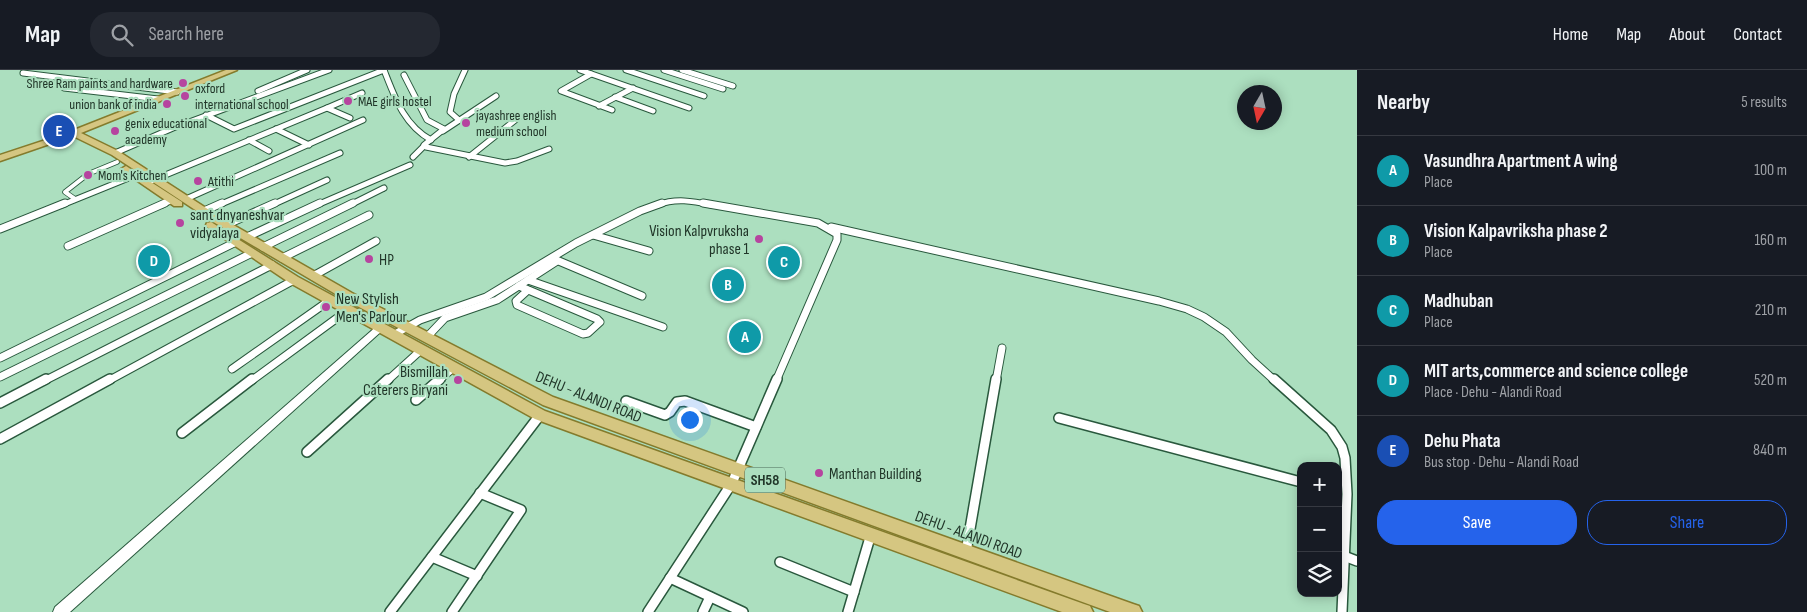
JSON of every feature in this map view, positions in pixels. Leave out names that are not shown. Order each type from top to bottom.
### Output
[{"type":"main road","points":[[0,157],[233,70]]},
{"type":"main road","name":"DEHU - ALANDI ROAD","points":[[68,133],[140,173],[172,200],[226,225],[424,343],[548,401],[735,476],[871,534],[1084,612]]},
{"type":"main road","name":"DEHU - ALANDI ROAD","points":[[151,181],[186,199],[236,242],[294,280],[381,327],[401,330]]},
{"type":"main road","name":"DEHU - ALANDI ROAD","points":[[424,343],[453,368],[540,415],[735,476],[966,552],[1133,612]]},
{"type":"street","points":[[258,96],[256,92],[306,70]]},
{"type":"street","points":[[75,199],[65,192],[88,174],[116,158],[206,116],[329,70]]},
{"type":"street","points":[[206,116],[234,129],[384,70],[408,122],[418,134],[431,140]]},
{"type":"street","points":[[459,120],[450,112],[454,94],[465,70]]},
{"type":"street","points":[[580,70],[689,108]]},
{"type":"street","points":[[626,70],[704,96]]},
{"type":"street","points":[[664,70],[723,90]]},
{"type":"street","points":[[682,70],[733,86]]},
{"type":"street","points":[[23,73],[175,91]]},
{"type":"street","points":[[591,74],[561,91],[612,110]]},
{"type":"street","points":[[404,75],[427,120],[433,125],[443,128],[443,131]]},
{"type":"street","points":[[64,88],[156,99]]},
{"type":"street","points":[[599,106],[633,88]]},
{"type":"street","points":[[151,181],[362,93]]},
{"type":"street","points":[[413,157],[443,131],[496,96]]},
{"type":"street","points":[[615,97],[653,111]]},
{"type":"street","points":[[328,108],[350,118]]},
{"type":"street","points":[[469,157],[519,117]]},
{"type":"street","points":[[186,199],[363,120]]},
{"type":"street","points":[[276,129],[309,145]]},
{"type":"street","points":[[249,140],[270,151]]},
{"type":"street","points":[[424,146],[496,163],[508,163],[549,149]]},
{"type":"street","points":[[200,213],[340,153]]},
{"type":"street","points":[[247,237],[329,199],[410,166]]},
{"type":"street","points":[[0,229],[140,173]]},
{"type":"street","points":[[226,225],[325,181],[315,178]]},
{"type":"street","points":[[263,247],[384,188]]},
{"type":"street","points":[[68,246],[172,200]]},
{"type":"street","points":[[401,330],[438,313],[486,297],[593,235],[640,211],[676,200],[700,202],[826,226],[1159,301],[1204,317],[1226,332],[1252,360],[1331,430],[1342,447],[1345,458],[1342,493],[1344,556],[1342,612]]},
{"type":"street","points":[[282,258],[369,215]]},
{"type":"street","points":[[648,612],[735,476],[837,240],[837,234],[826,226]]},
{"type":"street","points":[[593,235],[649,251]]},
{"type":"street","points":[[313,276],[376,241]]},
{"type":"street","points":[[0,358],[236,242]]},
{"type":"street","points":[[0,377],[252,252]]},
{"type":"street","points":[[307,452],[424,343],[445,318],[490,303],[528,280],[554,259]]},
{"type":"street","points":[[554,259],[642,296]]},
{"type":"street","points":[[0,403],[272,265]]},
{"type":"street","points":[[0,439],[294,280]]},
{"type":"street","points":[[528,280],[663,327]]},
{"type":"street","points":[[518,286],[528,290],[598,319],[600,322],[588,334],[582,334],[517,305],[516,301],[528,290]]},
{"type":"street","points":[[232,369],[330,300]]},
{"type":"street","points":[[182,433],[286,354],[348,310]]},
{"type":"street","points":[[60,612],[381,327]]},
{"type":"street","points":[[966,552],[1002,348]]},
{"type":"street","points":[[416,400],[453,368]]},
{"type":"street","points":[[626,401],[665,415],[670,412],[677,402],[685,400],[756,427]]},
{"type":"street","points":[[390,612],[540,415]]},
{"type":"street","points":[[1059,418],[1297,481]]},
{"type":"street","points":[[452,612],[521,510],[480,493]]},
{"type":"street","points":[[848,612],[871,534]]},
{"type":"street","points":[[1344,556],[1357,561]]},
{"type":"street","points":[[432,557],[477,576]]},
{"type":"street","points":[[780,562],[854,592]]},
{"type":"street","points":[[670,578],[742,612]]},
{"type":"street","points":[[703,612],[710,597]]},
{"type":"place","name":"Shree Ram paints and hardware","points":[[183,83]]},
{"type":"place","name":"oxford international school","points":[[185,96]]},
{"type":"place","name":"MAE girls hostel","points":[[348,101]]},
{"type":"place","name":"union bank of india","points":[[167,104]]},
{"type":"place","name":"jayashree english medium school","points":[[466,123]]},
{"type":"place","name":"Dehu Phata","points":[[59,131]]},
{"type":"place","name":"genix educational academy","points":[[115,131]]},
{"type":"place","name":"Mom's Kitchen","points":[[88,175]]},
{"type":"place","name":"Atithi","points":[[198,181]]},
{"type":"place","name":"sant dnyaneshvar vidyalaya","points":[[180,223]]},
{"type":"place","name":"Vision Kalpvruksha phase 1","points":[[759,239]]},
{"type":"place","name":"HP","points":[[369,259]]},
{"type":"place","name":"MIT arts,commerce and science college","points":[[154,261]]},
{"type":"place","name":"Madhuban","points":[[784,262]]},
{"type":"place","name":"Vision Kalpavriksha phase 2","points":[[728,285]]},
{"type":"place","name":"New Stylish Men's Parlour","points":[[326,307]]},
{"type":"place","name":"Vasundhra Apartment A wing","points":[[745,337]]},
{"type":"place","name":"Bismillah Caterers Biryani","points":[[458,380]]},
{"type":"place","name":"Manthan Building","points":[[819,473]]}]
